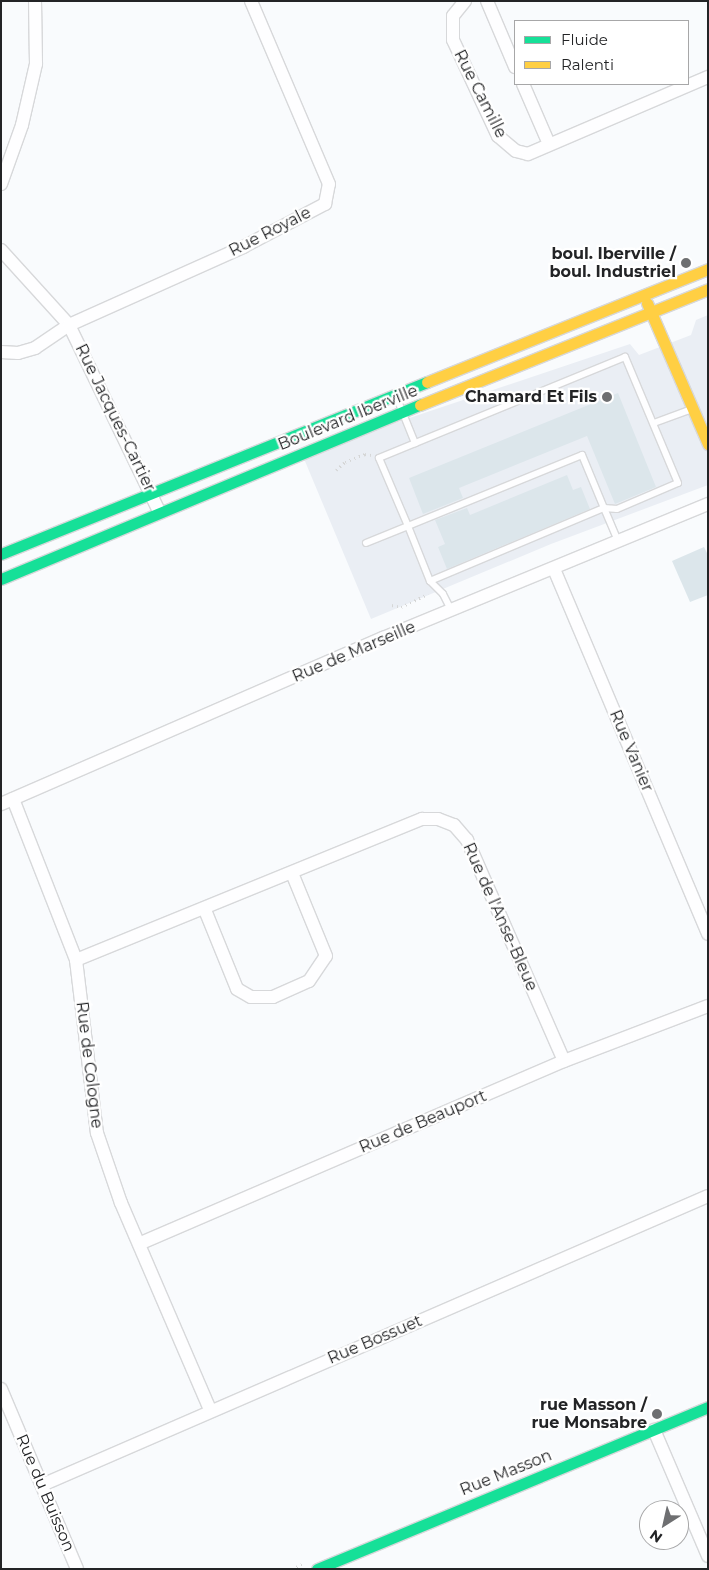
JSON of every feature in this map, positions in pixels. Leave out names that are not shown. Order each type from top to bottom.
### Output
[{"type":"street","points":[[1,184],[22,125],[36,64],[35,1]]},
{"type":"street","name":"Rue Royale","points":[[69,324],[243,247],[325,204],[329,184],[250,1]]},
{"type":"street","name":"Rue Camille","points":[[465,1],[453,16],[453,40],[498,136],[516,152],[528,154],[689,85]]},
{"type":"street","points":[[487,1],[514,65]]},
{"type":"street","name":"Rue Camille","points":[[689,85],[708,77]]},
{"type":"street","points":[[522,85],[548,144]]},
{"type":"street","name":"Rue Jacques-Cartier","points":[[1,250],[69,324],[159,511]]},
{"type":"street","name":"Boulevard Iberville","points":[[1,554],[708,269]]},
{"type":"street","name":"Boulevard Iberville","points":[[1,579],[159,511],[708,289]]},
{"type":"street","points":[[644,296],[708,444]]},
{"type":"street","name":"Rue Jacques-Cartier","points":[[1,352],[18,354],[35,348],[69,324]]},
{"type":"street","name":"Rue de Marseille","points":[[7,801],[708,504]]},
{"type":"street","name":"Rue Vanier","points":[[554,569],[708,934]]},
{"type":"street","name":"Rue de Cologne","points":[[7,801],[76,960],[97,1132],[122,1203],[141,1243],[210,1410]]},
{"type":"street","name":"Rue de l'Anse-Bleue","points":[[76,960],[205,910],[422,819],[438,819],[454,826],[467,840],[564,1061]]},
{"type":"street","points":[[205,910],[237,989],[251,997],[273,997],[309,981],[326,956],[292,873]]},
{"type":"street","name":"Rue de Beauport","points":[[141,1243],[564,1061],[708,1006]]},
{"type":"street","name":"Rue Bossuet","points":[[42,1484],[708,1196]]},
{"type":"street","name":"Rue du Buisson","points":[[1,1389],[77,1569]]},
{"type":"street","name":"Rue Masson","points":[[317,1569],[708,1407]]},
{"type":"street","points":[[654,1430],[708,1556]]},
{"type":"lane","points":[[430,581],[604,508],[617,509],[678,483],[625,358],[379,458],[430,581],[436,587],[451,612]]},
{"type":"lane","points":[[395,394],[415,443]]},
{"type":"lane","points":[[654,423],[693,408]]},
{"type":"lane","points":[[366,543],[582,455],[618,542]]},
{"type":"path","points":[[336,470],[345,462],[365,454],[379,458]]},
{"type":"path","points":[[392,605],[401,607],[425,596],[436,587]]},
{"type":"shaded area","points":[[708,315],[708,485],[551,544],[371,619],[302,454],[630,344],[639,355],[691,335],[696,320]]},
{"type":"building","points":[[618,393],[656,487],[615,504],[587,436],[459,488],[463,498],[423,514],[409,478]]},
{"type":"building","points":[[567,475],[573,490],[581,487],[590,509],[447,569],[438,547],[445,544],[435,520],[467,508],[470,515]]},
{"type":"building","points":[[704,547],[708,555],[708,595],[690,602],[672,561]]},
{"type":"traffic: fast","points":[[1,554],[427,382]]},
{"type":"traffic: fast","points":[[1,579],[420,405]]},
{"type":"traffic: fast","points":[[317,1569],[708,1407]]},
{"type":"traffic: slow","points":[[427,382],[708,269]]},
{"type":"traffic: slow","points":[[420,405],[708,289]]},
{"type":"traffic: slow","points":[[647,303],[708,444]]},
{"type":"place","name":"boul. Iberville / boul. Industriel","points":[[686,263]]},
{"type":"place","name":"Chamard Et Fils","points":[[607,397]]},
{"type":"place","name":"rue Masson / rue Monsabre","points":[[657,1414]]}]
